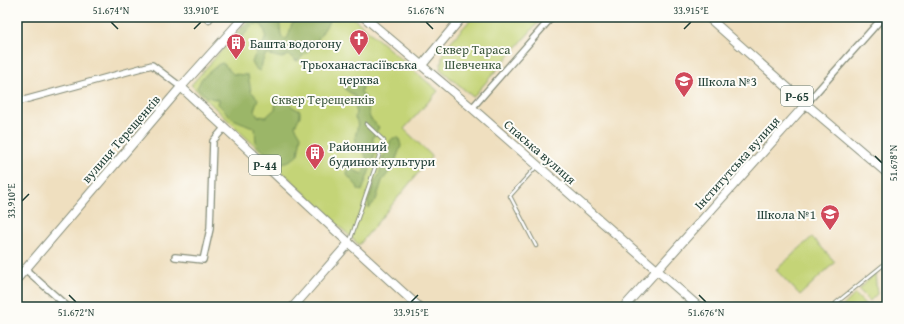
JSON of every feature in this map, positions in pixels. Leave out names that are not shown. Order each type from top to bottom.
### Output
[{"type":"street","points":[[17,20],[22,17]]},
{"type":"street","name":"Спаська вулиця","points":[[364,17],[472,108],[699,307]]},
{"type":"street","points":[[422,65],[462,17]]},
{"type":"street","points":[[472,108],[552,17]]},
{"type":"street","name":"Р-65","points":[[708,17],[806,104],[887,173]]},
{"type":"street","name":"Інститутська вулиця","points":[[624,307],[883,17]]},
{"type":"street","name":"вулиця Терещенків","points":[[17,278],[240,19]]},
{"type":"street","points":[[17,102],[152,65],[181,87]]},
{"type":"street","name":"Р-44","points":[[181,87],[349,243]]},
{"type":"street","points":[[174,257],[203,260],[210,229],[213,141],[224,127]]},
{"type":"street","points":[[293,307],[349,243],[419,307]]},
{"type":"street","points":[[25,269],[68,307]]},
{"type":"lane","points":[[203,17],[208,22],[213,17]]},
{"type":"lane","points":[[349,243],[384,141],[366,124]]},
{"type":"lane","points":[[536,246],[510,196],[538,166]]},
{"type":"lane","points":[[836,303],[887,262]]},
{"type":"green space","name":"Сквер Терещенків","points":[[251,17],[352,17],[438,91],[404,129],[432,156],[359,245],[191,85]]},
{"type":"green space","points":[[252,17],[279,17],[281,35],[286,39],[289,35],[292,24],[295,21],[311,18],[332,17],[315,44],[298,61],[289,55],[282,58],[267,54],[264,57],[260,71],[256,69],[252,63],[266,36],[262,25],[254,24],[239,40],[235,41],[233,37]]},
{"type":"green space","name":"Сквер Тараса Шевченка","points":[[473,17],[543,17],[473,97],[440,69],[444,49]]},
{"type":"green space","points":[[223,63],[233,74],[248,75],[251,91],[258,99],[254,110],[258,116],[266,117],[275,109],[276,100],[284,98],[288,98],[291,106],[300,111],[300,116],[295,126],[301,136],[298,155],[283,163],[277,163],[256,144],[255,128],[233,119],[218,104],[219,100],[207,97],[197,88],[202,78],[219,64]]},
{"type":"green space","points":[[353,79],[361,82],[363,85],[361,92],[366,99],[370,118],[379,127],[373,138],[373,142],[378,147],[362,191],[358,189],[347,175],[348,167],[362,174],[367,162],[365,154],[355,138],[357,125],[355,118],[355,96],[346,90],[344,86],[349,80]]},
{"type":"green space","points":[[393,138],[399,138],[401,146],[393,167],[382,181],[376,200],[369,208],[368,201],[375,181],[379,175],[384,155],[389,149],[390,141]]},
{"type":"green space","points":[[812,237],[835,262],[800,295],[776,270]]},
{"type":"green space","points":[[875,273],[877,294],[870,301],[859,290]]},
{"type":"green space","points":[[855,294],[866,305],[864,307],[842,307]]},
{"type":"place","name":"Трьоханастасіївська церква","points":[[359,56]]},
{"type":"place","name":"Башта водогону","points":[[236,60]]},
{"type":"place","name":"Школа №3","points":[[684,98]]},
{"type":"place","name":"Районний будинок культури","points":[[315,170]]},
{"type":"place","name":"Школа №1","points":[[830,231]]}]
